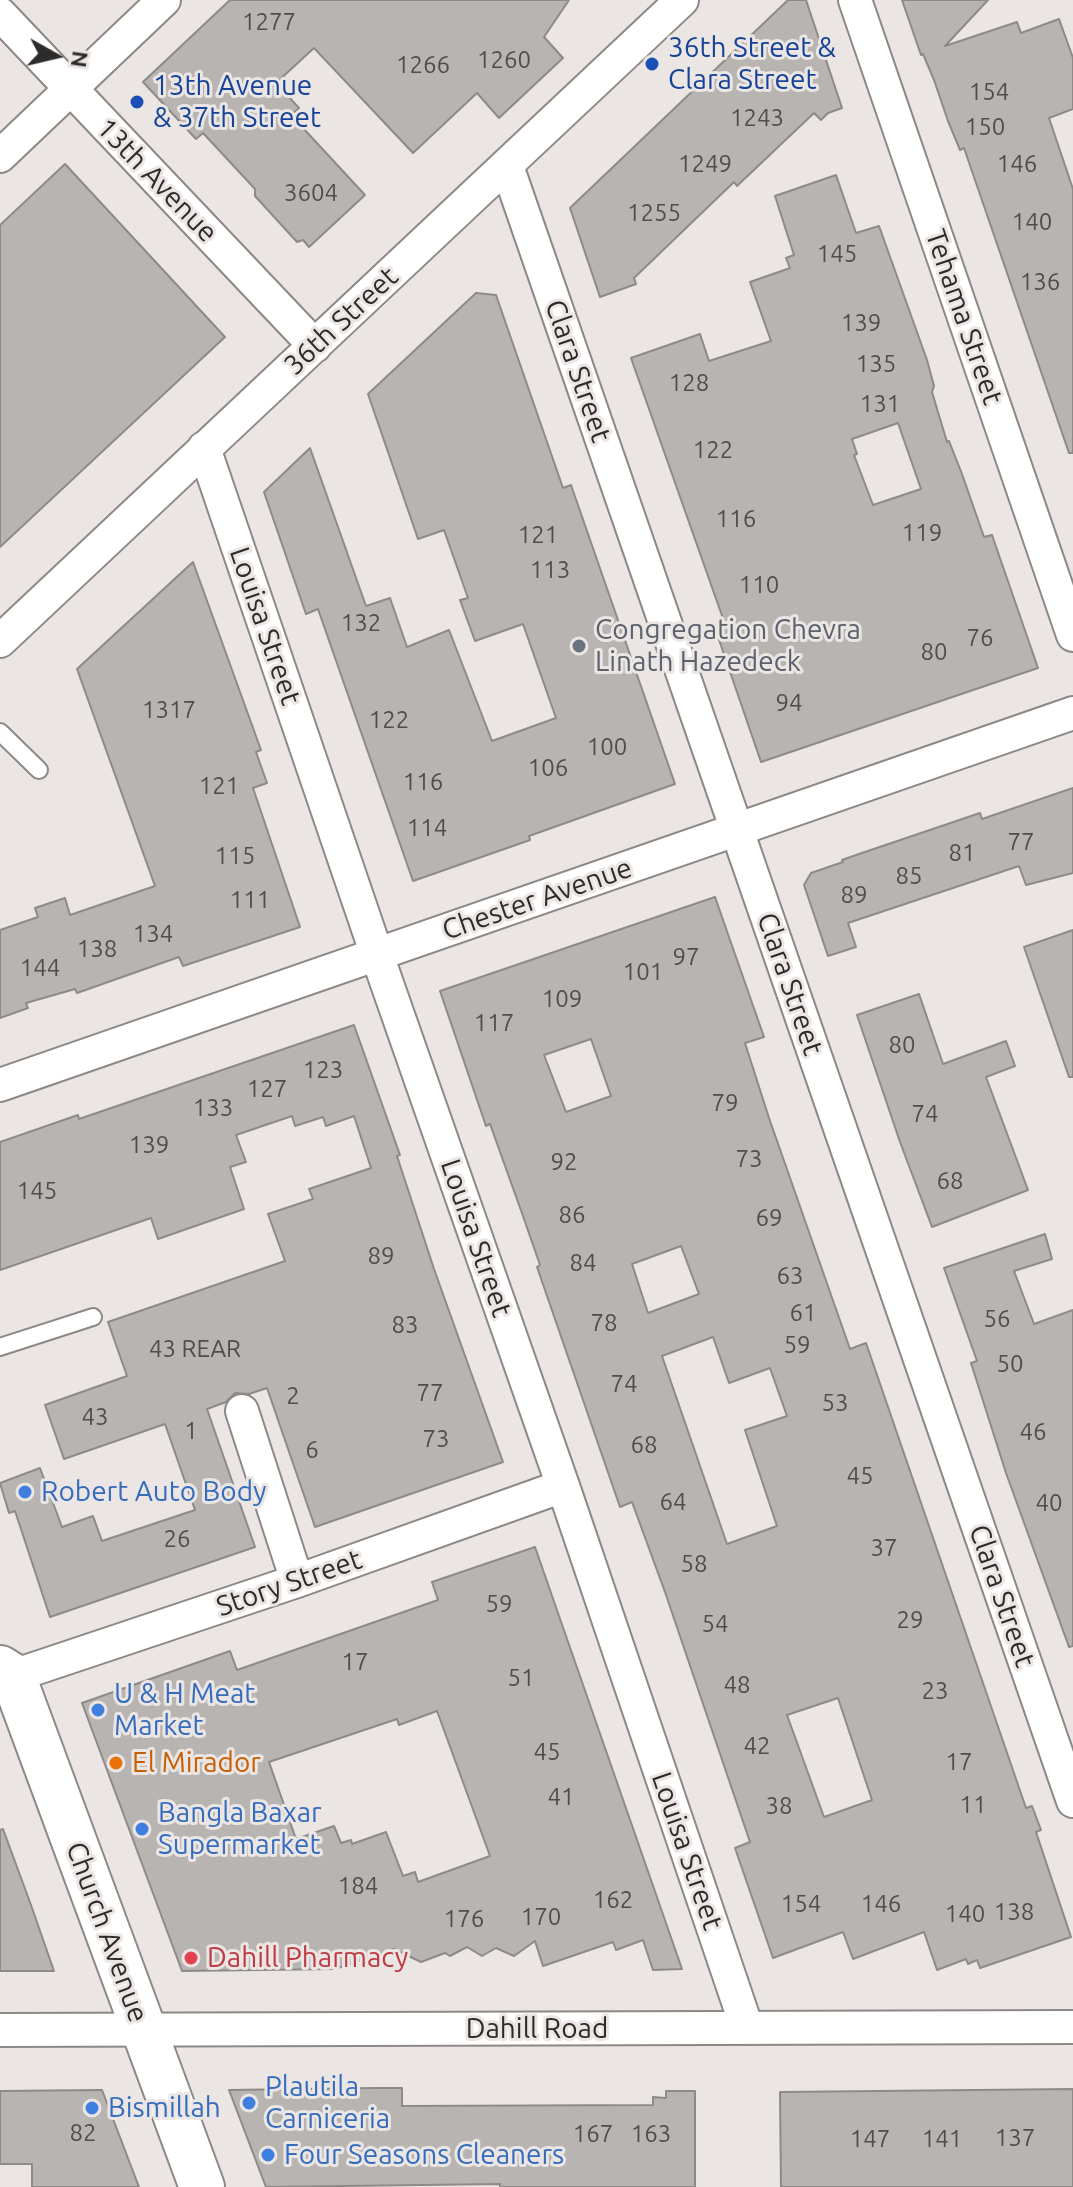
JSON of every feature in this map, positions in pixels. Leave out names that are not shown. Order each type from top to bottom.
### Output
[{"type":"main road","name":"Church Avenue","points":[[7,1672],[202,2187]]},
{"type":"street","points":[[0,156],[164,0]]},
{"type":"street","name":"36th Street","points":[[0,641],[682,0]]},
{"type":"street","name":"Tehama Street","points":[[855,0],[1073,635]]},
{"type":"street","name":"13th Avenue","points":[[0,14],[315,346]]},
{"type":"street","name":"Clara Street","points":[[507,166],[1073,1801]]},
{"type":"street","name":"Louisa Street","points":[[204,448],[747,2028]]},
{"type":"street","name":"Chester Avenue","points":[[0,1085],[1073,713]]},
{"type":"street","points":[[242,1411],[297,1581]]},
{"type":"street","name":"Story Street","points":[[7,1672],[297,1581],[563,1486]]},
{"type":"street","name":"Dahill Road","points":[[0,2030],[1073,2027]]},
{"type":"lane","points":[[0,732],[39,770]]},
{"type":"lane","points":[[0,1347],[93,1317]]},
{"type":"building","points":[[230,0],[569,0],[544,37],[563,58],[499,118],[477,93],[413,153],[314,48],[276,83],[299,108],[291,115],[365,195],[309,247],[303,240],[297,242],[255,196],[255,189],[203,133],[196,139],[143,82]]},
{"type":"building","points":[[788,0],[806,0],[842,108],[828,113],[821,120],[814,113],[737,186],[734,182],[634,278],[636,284],[600,297],[570,208]]},
{"type":"building","points":[[902,0],[988,0],[945,46],[1017,22],[1021,33],[1059,19],[1073,58],[1073,109],[1049,118],[1073,189],[1073,453],[1069,453],[964,148],[960,150]]},
{"type":"building","points":[[65,164],[225,337],[0,547],[0,225]]},
{"type":"building","points":[[836,175],[856,233],[879,226],[927,360],[934,386],[932,392],[947,442],[984,537],[992,535],[1038,668],[761,762],[716,631],[726,627],[631,358],[700,334],[709,361],[771,341],[750,282],[790,268],[786,258],[794,255],[775,196]],"holes":[[[898,423],[921,489],[873,505],[854,455],[857,454],[852,439]]]},
{"type":"building","points":[[476,293],[496,295],[563,488],[571,485],[675,784],[413,881],[318,609],[306,614],[264,492],[310,448],[366,606],[390,598],[407,647],[449,630],[492,741],[556,718],[523,624],[475,641],[460,600],[468,598],[444,530],[418,539],[368,394]]},
{"type":"building","points":[[193,562],[261,750],[256,752],[267,783],[253,788],[300,927],[183,966],[179,957],[77,993],[75,989],[26,1003],[28,1008],[0,1018],[0,930],[38,917],[35,908],[65,898],[70,915],[155,886],[77,669]]},
{"type":"building","points":[[1073,788],[1073,873],[1026,885],[1019,866],[848,923],[856,947],[828,956],[804,885],[811,873],[980,813],[982,819]]},
{"type":"building","points":[[715,897],[764,1037],[745,1043],[769,1118],[850,1349],[866,1343],[1026,1808],[1032,1806],[1041,1830],[1036,1832],[1071,1937],[980,1968],[977,1960],[968,1964],[966,1959],[937,1970],[924,1932],[853,1959],[843,1932],[773,1958],[735,1848],[750,1842],[665,1592],[632,1502],[620,1507],[537,1267],[540,1265],[523,1216],[490,1124],[486,1126],[440,991]],"holes":[[[591,1039],[611,1096],[566,1112],[544,1055]],[[681,1246],[699,1294],[648,1313],[632,1264]],[[713,1337],[729,1383],[770,1368],[787,1416],[745,1430],[777,1526],[727,1544],[662,1356]],[[838,1698],[872,1800],[824,1817],[787,1715]]]},
{"type":"building","points":[[1073,930],[1073,1077],[1069,1077],[1024,947]]},
{"type":"building","points":[[919,994],[943,1064],[1006,1041],[1015,1066],[986,1077],[1028,1190],[932,1227],[857,1015]]},
{"type":"building","points":[[354,1025],[400,1155],[397,1156],[434,1269],[503,1462],[315,1527],[267,1388],[249,1394],[235,1393],[226,1402],[207,1409],[255,1547],[50,1617],[15,1511],[9,1513],[0,1483],[40,1468],[62,1527],[93,1516],[102,1541],[195,1510],[165,1424],[64,1459],[45,1405],[127,1376],[108,1322],[285,1261],[268,1214],[313,1199],[309,1189],[371,1168],[354,1116],[326,1126],[323,1117],[295,1126],[292,1116],[236,1135],[246,1162],[230,1167],[244,1209],[158,1239],[151,1218],[0,1270],[0,1142],[78,1115],[79,1119]]},
{"type":"building","points":[[1045,1234],[1052,1259],[1014,1271],[1034,1324],[1073,1310],[1073,1646],[1069,1647],[1006,1473],[971,1363],[977,1361],[944,1268]]},
{"type":"building","points":[[535,1547],[682,1969],[653,1970],[643,1940],[616,1950],[613,1942],[543,1966],[535,1941],[514,1956],[496,1948],[482,1956],[467,1947],[450,1956],[445,1953],[421,1962],[394,1949],[335,1969],[182,1971],[82,1703],[230,1651],[237,1670],[438,1600],[432,1582]],"holes":[[[437,1711],[490,1856],[418,1882],[415,1872],[403,1876],[386,1832],[352,1844],[351,1840],[341,1843],[334,1826],[296,1839],[269,1762],[397,1719],[399,1725]]]},
{"type":"building","points":[[3,1829],[54,1971],[0,1971],[0,1830]]},
{"type":"building","points":[[402,2088],[402,2106],[653,2105],[653,2097],[666,2098],[666,2091],[695,2091],[695,2187],[500,2187],[500,2184],[266,2187],[229,2090]]},
{"type":"building","points":[[1073,2089],[1073,2187],[781,2187],[780,2092]]},
{"type":"building","points":[[102,2090],[139,2187],[32,2187],[32,2164],[0,2164],[0,2091]]},
{"type":"place","name":"36th Street & Clara Street","points":[[652,64]]},
{"type":"place","name":"13th Avenue & 37th Street","points":[[137,102]]},
{"type":"place","name":"Congregation Chevra Linath Hazedeck","points":[[579,646]]},
{"type":"place","name":"Robert Auto Body","points":[[25,1492]]},
{"type":"place","name":"U & H Meat Market","points":[[98,1710]]},
{"type":"place","name":"El Mirador","points":[[116,1763]]},
{"type":"place","name":"Bangla Baxar Supermarket","points":[[142,1829]]},
{"type":"place","name":"Dahill Pharmacy","points":[[191,1958]]},
{"type":"place","name":"Plautila Carniceria","points":[[249,2103]]},
{"type":"place","name":"Bismillah","points":[[92,2108]]},
{"type":"place","name":"Four Seasons Cleaners","points":[[268,2155]]}]
